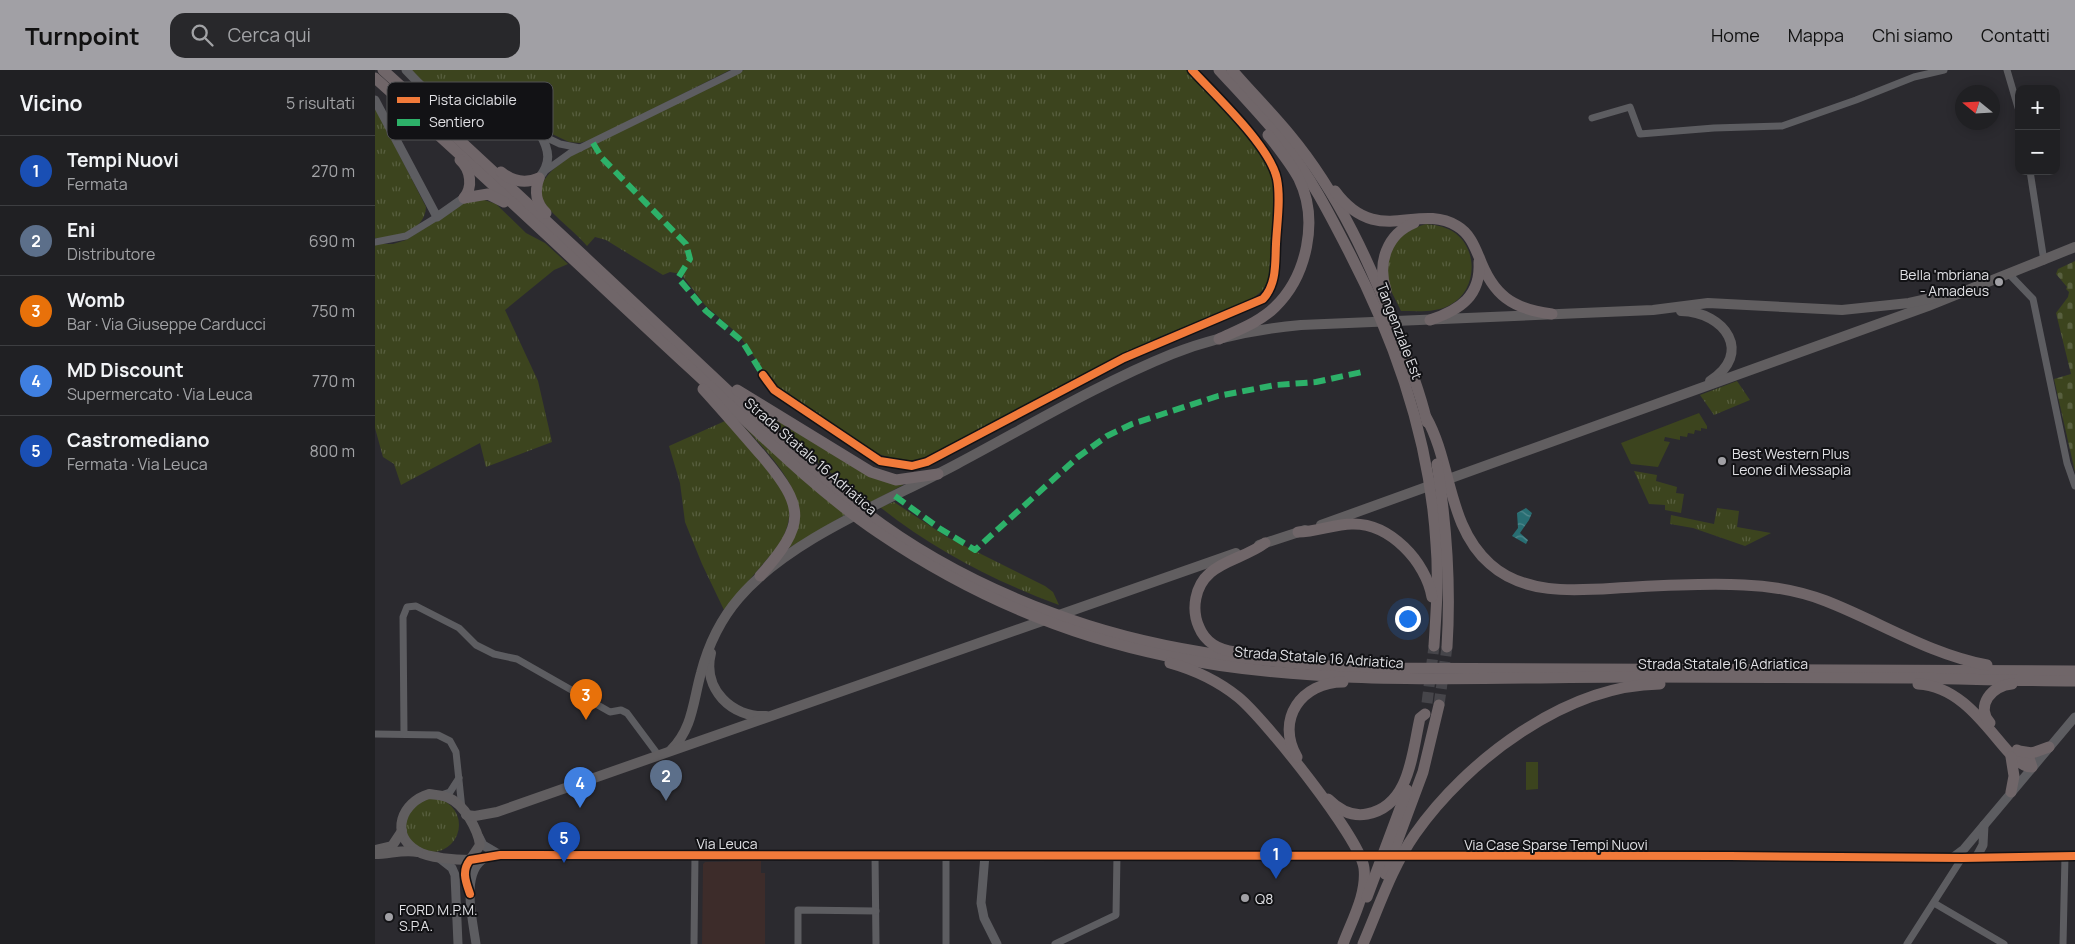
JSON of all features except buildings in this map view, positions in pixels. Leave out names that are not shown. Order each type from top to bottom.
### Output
[{"type":"highway","name":"Strada Statale 16 Adriatica","points":[[383,70],[396,82]]},
{"type":"highway","name":"Tangenziale Est","points":[[1219,70],[1284,143],[1318,192],[1371,294],[1396,356],[1415,413],[1432,500],[1437,546],[1434,646],[1430,640],[1432,596],[1429,583],[1417,563],[1398,542],[1376,529],[1362,524],[1351,524],[1315,532],[1299,532]]},
{"type":"highway","name":"Tangenziale Est","points":[[1232,70],[1291,136],[1327,188],[1360,245],[1382,294],[1407,360],[1426,416],[1437,463],[1449,550],[1450,596],[1447,647]]},
{"type":"highway","name":"Strada Statale 16 Adriatica","points":[[375,78],[387,89]]},
{"type":"highway","points":[[1219,339],[1250,325],[1275,308],[1292,286],[1302,264],[1309,221],[1306,200],[1299,180],[1248,108],[1241,94]]},
{"type":"highway","points":[[1291,136],[1301,144],[1340,198],[1351,209],[1380,221],[1442,220],[1459,227],[1471,240],[1493,285],[1508,300],[1524,309],[1552,314]]},
{"type":"highway","points":[[438,140],[465,164],[470,182],[468,194],[464,198]]},
{"type":"highway","name":"Strada Statale 16 Adriatica","points":[[443,140],[542,232],[688,360],[830,489],[854,516],[1080,628],[1166,656],[1269,672],[1453,678],[1841,679],[2073,676]]},
{"type":"highway","name":"Strada Statale 16 Adriatica","points":[[460,140],[586,258],[688,360]]},
{"type":"highway","points":[[466,145],[478,151],[512,179],[527,181],[542,175]]},
{"type":"highway","points":[[542,175],[536,196],[540,207],[579,246],[586,258]]},
{"type":"highway","points":[[464,198],[479,194],[495,196],[533,229],[542,232]]},
{"type":"highway","points":[[1407,360],[1407,349],[1383,282],[1382,265],[1386,251],[1394,236],[1408,225],[1420,220]]},
{"type":"highway","points":[[1425,320],[1453,312],[1469,298],[1478,279],[1479,258]]},
{"type":"highway","points":[[760,576],[778,556],[791,534],[795,515],[793,498],[781,478],[688,372],[688,360],[699,359],[748,398],[871,472],[886,478],[906,480],[938,474]]},
{"type":"highway","points":[[1426,416],[1433,430],[1458,512],[1468,537],[1489,563],[1518,581],[1555,589],[1724,585],[1763,586],[1825,601],[1953,657],[1993,666],[2037,667],[2053,670]]},
{"type":"highway","name":"Strada Statale 16 Adriatica","points":[[885,532],[932,566],[1007,605],[1063,626],[1231,658],[1311,665],[1413,669],[1689,667],[2053,670],[2073,676]]},
{"type":"highway","points":[[1265,543],[1252,553],[1210,572],[1203,581],[1195,601],[1194,612],[1201,632],[1208,642],[1231,651],[1273,657],[1401,665],[1413,669]]},
{"type":"highway","points":[[1080,628],[1090,640],[1199,673],[1234,694],[1273,733],[1352,839],[1363,860],[1378,878]]},
{"type":"highway","points":[[2011,792],[2014,768],[2013,750],[1986,719],[1984,708],[1991,692],[2008,684],[2055,684],[2073,676]]},
{"type":"highway","points":[[1395,838],[1416,760],[1426,708],[1420,718],[1401,791],[1391,803],[1372,814],[1353,814],[1344,812],[1333,804],[1296,756],[1290,741],[1289,725],[1295,707],[1307,692],[1324,684],[1434,682],[1453,678]]},
{"type":"highway","points":[[1343,944],[1361,896],[1412,840],[1429,816],[1472,770],[1529,729],[1565,708],[1585,700],[1637,686],[1732,683],[1763,678]]},
{"type":"highway","points":[[1841,679],[1849,682],[1923,685],[1945,690],[1975,712],[2013,750],[2026,755],[2032,767]]},
{"type":"highway","points":[[1348,944],[1423,772],[1439,705]]},
{"type":"highway","points":[[2013,750],[2032,753],[2049,747]]},
{"type":"highway","points":[[1358,944],[1378,878]]},
{"type":"highway","points":[[1363,944],[1378,878]]},
{"type":"main road","points":[[464,812],[475,816],[497,812],[774,716],[1461,475],[1853,333],[2075,248]]},
{"type":"main road","points":[[1653,310],[1709,303],[1855,310],[1909,303],[1966,290]]},
{"type":"main road","points":[[664,754],[679,742],[689,725],[705,660],[717,631],[738,599],[760,576],[816,537],[1128,374],[1172,354],[1219,339],[1274,327],[1653,310],[1698,312],[1717,320],[1727,332],[1731,346],[1727,364],[1717,377],[1689,392]]},
{"type":"main road","points":[[1853,333],[1865,324],[1867,319],[1863,312],[1855,310]]},
{"type":"main road","points":[[717,631],[709,658],[713,682],[719,696],[733,710],[759,716],[774,716]]},
{"type":"main road","points":[[418,852],[405,840],[402,831],[404,813],[415,798],[429,794],[450,798],[464,812],[478,834]]},
{"type":"main road","points":[[375,852],[392,854],[405,850],[470,860],[478,851],[478,834],[484,821],[497,812]]},
{"type":"main road","points":[[375,852],[392,846],[402,831]]},
{"type":"street","points":[[406,70],[418,82]]},
{"type":"street","points":[[542,175],[563,157],[739,70]]},
{"type":"street","points":[[763,375],[774,390],[880,461],[912,466],[927,462],[1124,358],[1263,298],[1270,292],[1275,274],[1279,192],[1275,172],[1267,156],[1248,131],[1192,70]]},
{"type":"street","points":[[1592,118],[1630,107],[1640,134],[1714,128],[1781,126],[1857,100],[1914,77],[1944,70]]},
{"type":"street","points":[[2007,70],[2015,97]]},
{"type":"street","points":[[375,100],[387,123]]},
{"type":"street","points":[[396,140],[437,217]]},
{"type":"street","points":[[542,175],[549,155],[543,140]]},
{"type":"street","points":[[551,140],[559,144],[581,148]]},
{"type":"street","points":[[2031,175],[2044,261]]},
{"type":"street","points":[[375,242],[406,236],[464,198]]},
{"type":"street","points":[[2009,274],[2033,299],[2067,463],[2075,486]]},
{"type":"street","points":[[404,734],[403,617],[407,607],[416,606],[459,628],[476,645],[494,654],[517,659],[610,712],[621,710],[627,713],[664,754]]},
{"type":"street","points":[[1952,858],[1959,854],[1972,840],[2075,717]]},
{"type":"street","points":[[375,734],[438,735],[450,741],[457,752],[464,812]]},
{"type":"street","points":[[439,796],[451,792],[460,775]]},
{"type":"street","points":[[1976,858],[1983,845],[1984,825]]},
{"type":"street","points":[[478,834],[483,844],[500,855]]},
{"type":"street","points":[[1972,840],[1972,849],[1976,858]]},
{"type":"street","points":[[1983,845],[1994,858]]},
{"type":"street","name":"Via Leuca","points":[[470,860],[500,855],[1117,855]]},
{"type":"street","points":[[694,944],[695,855]]},
{"type":"street","points":[[945,944],[946,855]]},
{"type":"street","points":[[985,855],[981,903],[984,918],[997,944]]},
{"type":"street","points":[[1055,944],[1116,915],[1117,855]]},
{"type":"street","name":"Via Case Sparse Tempi Nuovi","points":[[1117,855],[1952,858],[2075,856]]},
{"type":"street","points":[[436,856],[445,862],[455,875],[458,944]]},
{"type":"street","points":[[875,856],[876,944]]},
{"type":"street","points":[[2063,944],[2065,856]]},
{"type":"street","points":[[470,894],[475,867],[485,858]]},
{"type":"street","points":[[1907,944],[1962,858]]},
{"type":"street","points":[[470,860],[467,864],[465,877],[470,894],[476,944]]},
{"type":"street","points":[[1934,903],[2004,944]]},
{"type":"street","points":[[798,944],[798,910],[876,911]]},
{"type":"shaded area","points":[[761,861],[761,873],[765,873],[765,944],[702,944],[703,864],[705,862]]},
{"type":"green space","points":[[411,70],[730,70],[593,139],[580,143],[569,142],[553,134],[553,82],[423,82]]},
{"type":"green space","points":[[744,70],[1186,70],[1247,135],[1258,149],[1272,176],[1276,212],[1269,279],[1263,290],[1252,299],[1159,337],[921,459],[904,461],[878,454],[775,387],[739,335],[705,305],[681,274],[670,272],[663,275],[606,240],[595,237],[587,246],[552,212],[541,193],[543,182],[553,170],[571,156]]},
{"type":"green space","points":[[375,107],[387,131],[387,140],[392,140],[426,207],[424,215],[415,228],[400,235],[375,238]]},
{"type":"green space","points":[[479,198],[496,204],[526,233],[545,243],[568,264],[554,270],[505,310],[538,381],[552,442],[486,467],[480,443],[401,485],[394,464],[383,457],[375,428],[375,244],[393,244],[406,240],[467,201]]},
{"type":"green space","points":[[1426,224],[1445,228],[1461,238],[1471,257],[1470,279],[1466,289],[1459,298],[1445,308],[1426,311],[1401,311],[1387,280],[1386,266],[1388,257],[1391,249],[1402,236]]},
{"type":"green space","points":[[2075,261],[2075,472],[2054,379],[2071,374],[2056,313],[2068,297],[2069,292],[2056,274],[2058,269]]},
{"type":"green space","points":[[1737,381],[1750,400],[1714,415],[1700,395]]},
{"type":"green space","points":[[758,409],[903,485],[871,502],[799,446]]},
{"type":"green space","points":[[1699,413],[1707,429],[1695,430],[1694,434],[1688,433],[1687,437],[1680,436],[1680,440],[1665,437],[1664,441],[1670,442],[1658,467],[1631,464],[1621,443]]},
{"type":"green space","points":[[736,417],[848,513],[789,548],[797,516],[795,495],[773,459]]},
{"type":"green space","points":[[725,421],[752,449],[780,484],[789,504],[789,515],[784,536],[779,545],[724,610],[685,522],[680,483],[669,446]]},
{"type":"green space","points":[[1634,471],[1657,475],[1656,481],[1677,487],[1676,493],[1684,494],[1681,513],[1665,510],[1665,505],[1649,504]]},
{"type":"green space","points":[[894,502],[947,537],[1045,586],[1053,592],[1059,605],[1011,586],[943,551],[880,507]]},
{"type":"green space","points":[[1717,508],[1739,511],[1737,527],[1771,533],[1745,546],[1693,528],[1670,524],[1671,515],[1714,524]]},
{"type":"green space","points":[[1526,762],[1538,762],[1538,789],[1526,790]]},
{"type":"green space","points":[[432,798],[442,800],[451,806],[457,815],[459,825],[457,835],[451,844],[442,850],[432,852],[422,850],[413,844],[407,835],[405,825],[407,815],[413,806],[422,800]]},
{"type":"water","points":[[1526,508],[1532,513],[1520,533],[1528,540],[1526,544],[1512,536],[1518,528],[1517,513]]},
{"type":"tunnel","points":[[1427,703],[1434,646]]},
{"type":"tunnel","points":[[1439,705],[1447,647]]},
{"type":"marked path","points":[[593,143],[602,158],[686,244],[690,259],[678,278],[706,311],[742,341],[763,375]]},
{"type":"marked path","points":[[895,496],[939,528],[975,550],[1078,457],[1107,436],[1132,424],[1218,396],[1276,385],[1316,382],[1362,372]]},
{"type":"cycle path","points":[[763,375],[774,390],[880,461],[912,466],[927,462],[1124,358],[1263,299],[1271,287],[1274,273],[1279,203],[1277,179],[1272,166],[1253,137],[1228,107],[1192,70]]},
{"type":"cycle path","points":[[470,894],[465,872],[470,860],[500,855],[1730,856],[1962,858],[2075,856]]},
{"type":"place","name":"Bella 'mbriana - Amadeus","points":[[1999,282]]},
{"type":"place","name":"Best Western Plus Leone di Messapia","points":[[1722,461]]},
{"type":"place","name":"Womb","points":[[586,720]]},
{"type":"place","name":"Eni","points":[[666,801]]},
{"type":"place","name":"MD Discount","points":[[580,808]]},
{"type":"place","name":"Castromediano","points":[[564,863]]},
{"type":"place","name":"Tempi Nuovi","points":[[1276,879]]},
{"type":"place","name":"Q8","points":[[1245,898]]},
{"type":"place","name":"FORD M.P.M. S.P.A.","points":[[389,917]]}]
